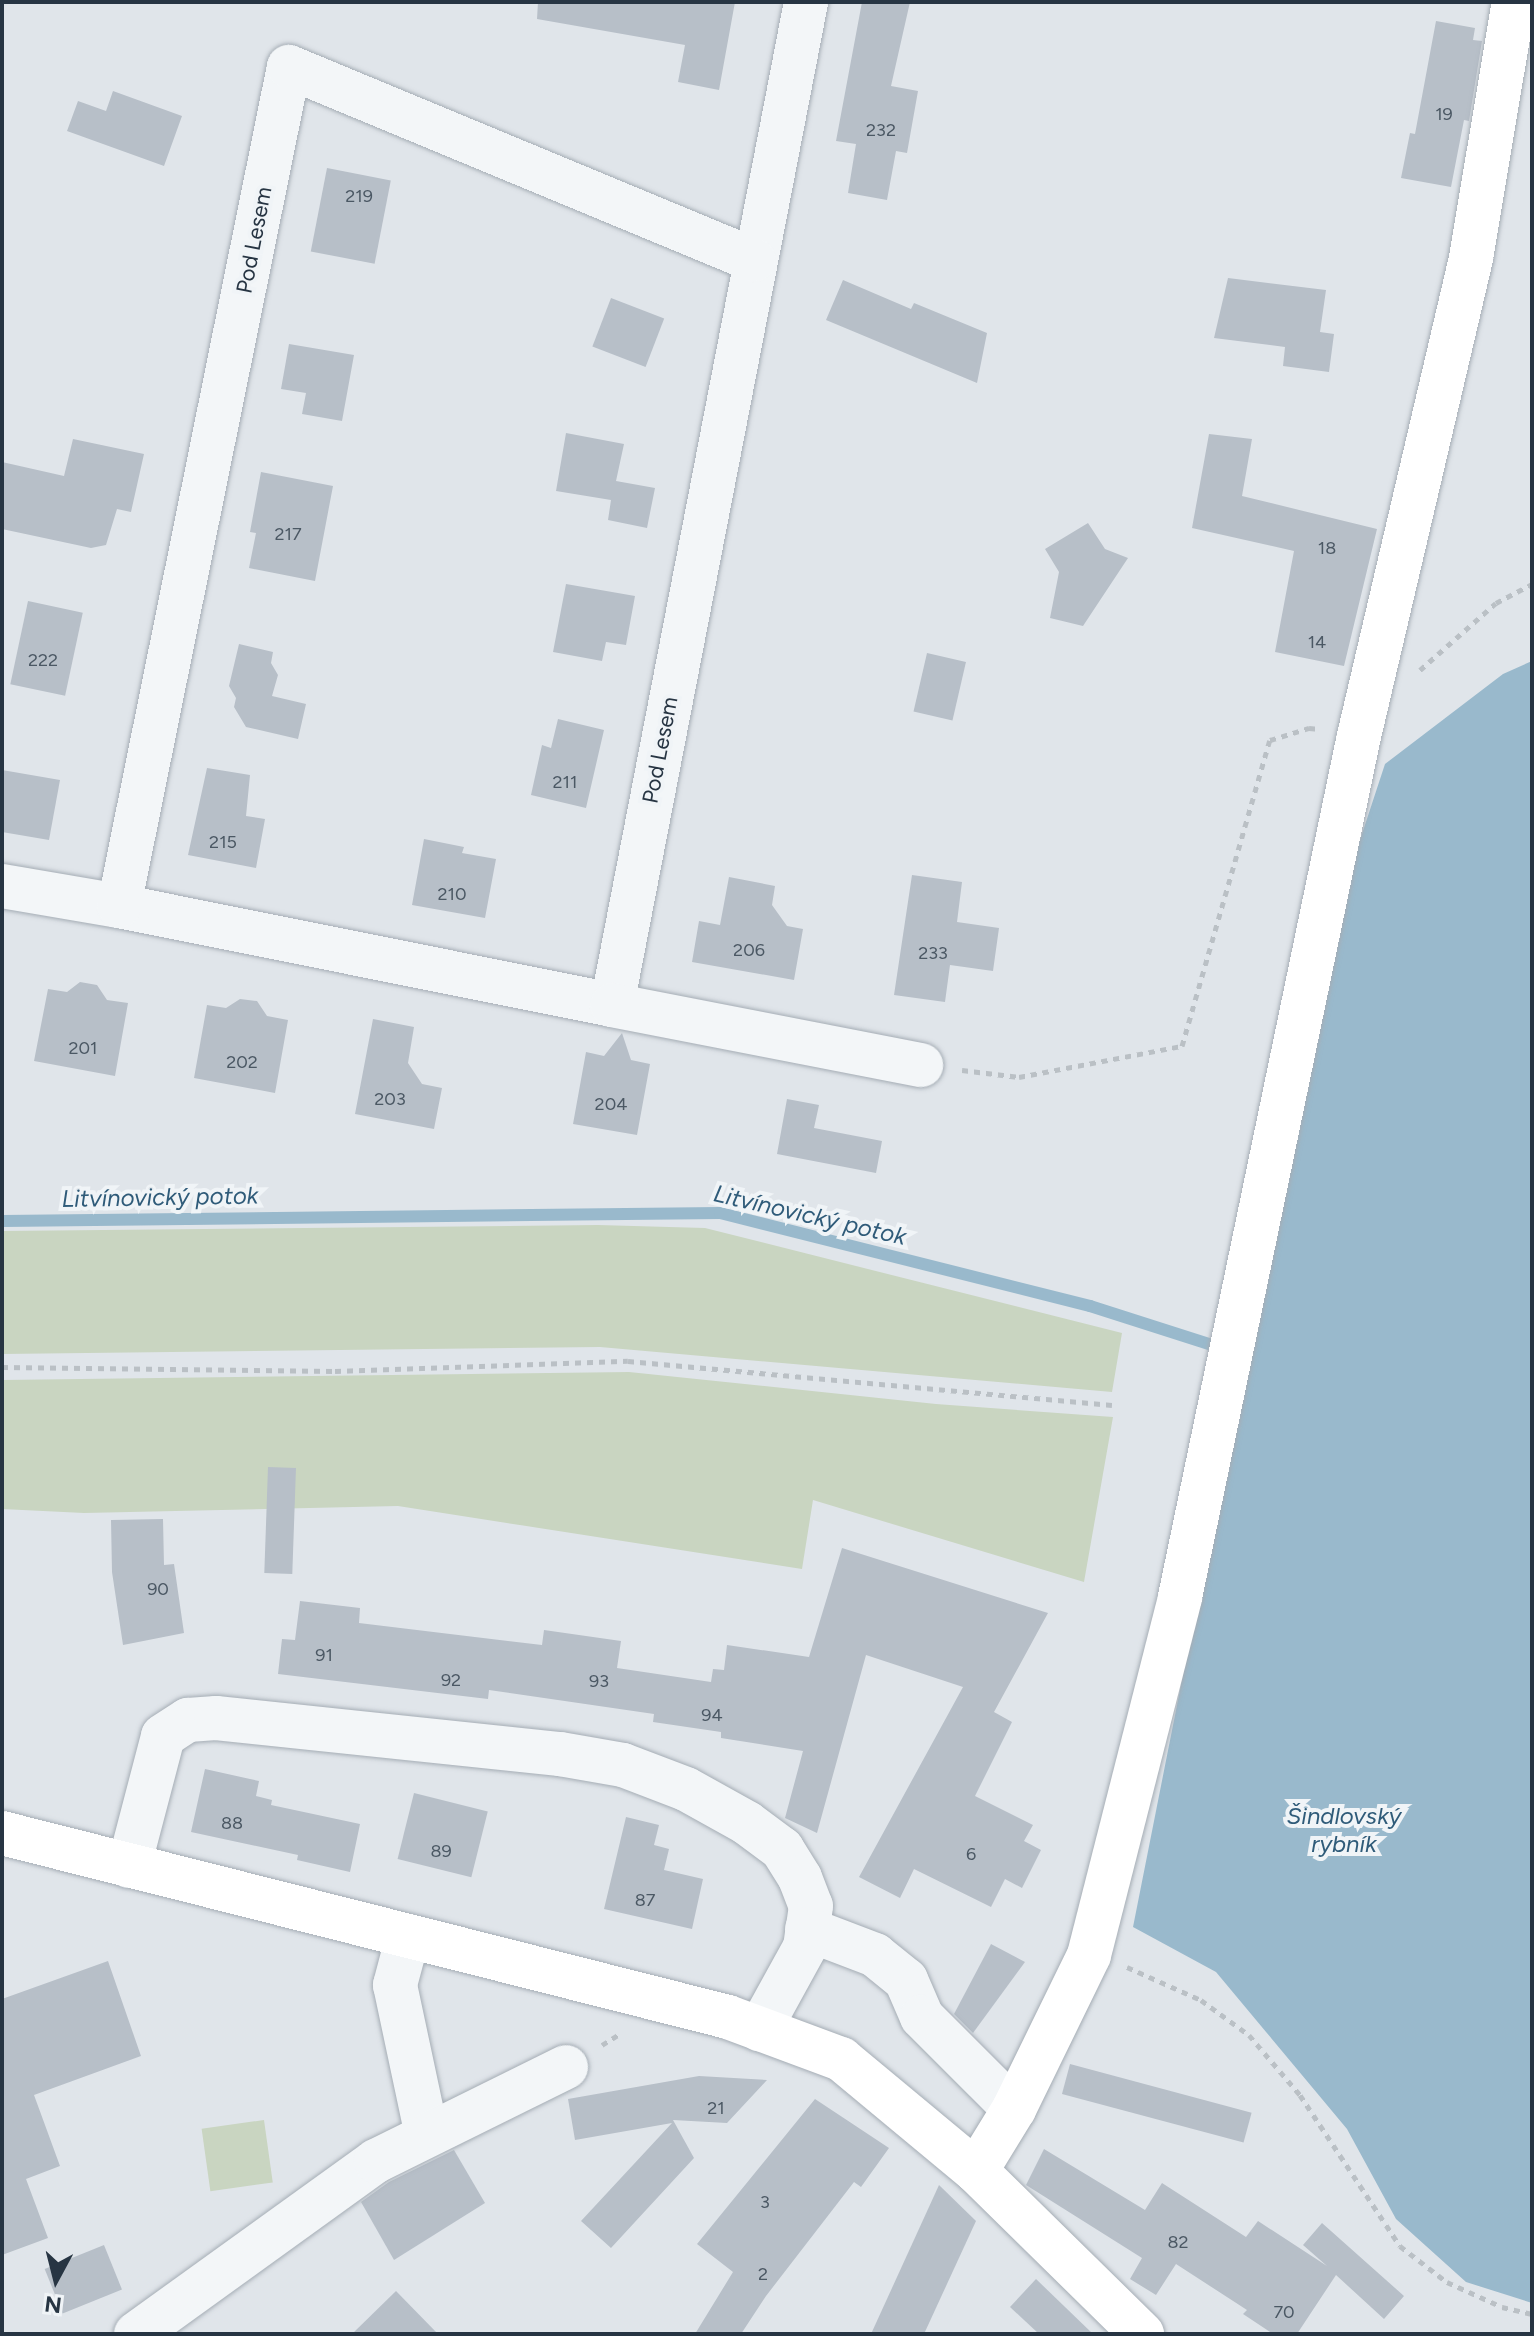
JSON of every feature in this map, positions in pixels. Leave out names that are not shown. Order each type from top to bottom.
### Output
[{"type":"street","name":"Pod Lesem","points":[[612,1005],[806,2]]},
{"type":"street","points":[[976,2171],[1014,2109],[1089,1955],[1180,1597],[1359,736],[1471,258],[1514,2]]},
{"type":"street","name":"Pod Lesem","points":[[119,906],[289,67],[754,260]]},
{"type":"street","points":[[2,886],[119,906],[921,1065]]},
{"type":"street","points":[[129,1866],[163,1736],[188,1720],[216,1718],[560,1754],[623,1765],[686,1789],[747,1823],[782,1849],[800,1878],[811,1906],[805,1947],[760,2029]]},
{"type":"street","points":[[2,1833],[728,2017],[841,2059],[976,2171],[1142,2334]]},
{"type":"street","points":[[807,1929],[875,1955],[906,1980],[922,2017],[1014,2109]]},
{"type":"street","points":[[408,1936],[395,1985],[427,2135]]},
{"type":"street","points":[[136,2334],[376,2161],[566,2067]]},
{"type":"path","points":[[1412,678],[1496,603],[1532,584]]},
{"type":"path","points":[[921,1065],[1019,1077],[1182,1046],[1270,740],[1309,728],[1359,736]]},
{"type":"path","points":[[2,1367],[335,1371],[628,1361],[1112,1405]]},
{"type":"path","points":[[1089,1955],[1141,1972],[1201,2000],[1249,2035],[1300,2095],[1400,2246],[1447,2282],[1502,2307],[1532,2314]]},
{"type":"green space","points":[[598,1225],[705,1228],[1122,1333],[1112,1392],[600,1347],[2,1354],[2,1231]]},
{"type":"green space","points":[[629,1372],[936,1404],[1113,1417],[1084,1582],[813,1500],[802,1569],[398,1506],[84,1513],[2,1509],[2,1380]]},
{"type":"green space","points":[[264,2120],[273,2182],[210,2191],[202,2129]]},
{"type":"water","name":"Šindlovský rybník","points":[[1532,661],[1532,2303],[1466,2282],[1396,2219],[1347,2129],[1216,1972],[1133,1927],[1331,928],[1385,764],[1503,674]]},
{"type":"building","points":[[538,2],[735,2],[719,90],[678,82],[685,45],[537,19]]},
{"type":"building","points":[[862,2],[910,2],[891,86],[918,91],[907,153],[896,151],[887,200],[848,193],[856,144],[836,141]]},
{"type":"building","points":[[1436,21],[1475,28],[1473,40],[1482,41],[1469,121],[1464,120],[1451,187],[1401,178],[1410,133],[1415,134]]},
{"type":"building","points":[[113,91],[182,116],[164,166],[67,131],[78,101],[106,111]]},
{"type":"building","points":[[327,168],[391,180],[375,264],[311,251]]},
{"type":"building","points":[[1228,278],[1326,290],[1320,332],[1334,334],[1329,372],[1283,366],[1285,347],[1214,338]]},
{"type":"building","points":[[843,280],[911,309],[914,303],[987,333],[977,383],[826,320]]},
{"type":"building","points":[[611,298],[664,318],[646,367],[592,347]]},
{"type":"building","points":[[289,344],[354,355],[342,421],[302,414],[306,393],[281,389]]},
{"type":"building","points":[[566,433],[624,444],[616,481],[655,488],[647,528],[608,520],[611,500],[556,491]]},
{"type":"building","points":[[1209,434],[1252,439],[1242,496],[1377,529],[1344,666],[1275,652],[1294,551],[1192,528]]},
{"type":"building","points":[[73,439],[144,454],[131,512],[117,509],[106,545],[91,548],[2,529],[2,462],[64,476]]},
{"type":"building","points":[[261,472],[333,486],[315,581],[249,568],[256,533],[250,532]]},
{"type":"building","points":[[1088,523],[1105,549],[1128,558],[1083,626],[1050,618],[1059,572],[1045,549]]},
{"type":"building","points":[[566,584],[635,596],[626,645],[606,642],[602,661],[553,652]]},
{"type":"building","points":[[28,601],[83,613],[65,696],[10,684]]},
{"type":"building","points":[[239,644],[273,652],[271,663],[278,675],[272,696],[306,704],[298,739],[246,727],[234,707],[236,698],[229,686]]},
{"type":"building","points":[[927,653],[966,662],[952,720],[914,711]]},
{"type":"building","points":[[558,719],[604,730],[586,808],[531,795],[542,745],[551,748]]},
{"type":"building","points":[[207,768],[250,775],[246,816],[265,819],[256,868],[188,855]]},
{"type":"building","points":[[2,770],[60,780],[49,840],[2,832]]},
{"type":"building","points":[[424,839],[464,847],[462,853],[496,859],[485,918],[412,905]]},
{"type":"building","points":[[912,875],[962,882],[957,922],[999,928],[993,971],[950,965],[945,1002],[894,995]]},
{"type":"building","points":[[729,877],[775,886],[772,905],[787,926],[803,929],[794,980],[692,962],[699,921],[720,925]]},
{"type":"building","points":[[80,982],[97,985],[107,1000],[128,1003],[115,1076],[34,1061],[48,989],[67,992]]},
{"type":"building","points":[[240,999],[257,1001],[267,1016],[288,1020],[275,1093],[194,1078],[207,1005],[226,1008]]},
{"type":"building","points":[[373,1019],[414,1027],[408,1063],[422,1084],[442,1088],[434,1129],[355,1114]]},
{"type":"building","points":[[622,1033],[631,1060],[650,1064],[637,1135],[573,1124],[586,1052],[604,1056]]},
{"type":"building","points":[[787,1099],[819,1105],[814,1128],[882,1141],[876,1173],[777,1154]]},
{"type":"building","points":[[268,1467],[296,1468],[292,1574],[264,1573]]},
{"type":"building","points":[[163,1519],[164,1565],[174,1564],[184,1633],[123,1645],[112,1572],[111,1520]]},
{"type":"building","points":[[842,1548],[1048,1613],[994,1712],[1012,1722],[975,1796],[1033,1825],[1024,1841],[1041,1850],[1022,1888],[1005,1879],[991,1907],[914,1869],[900,1898],[859,1877],[963,1687],[866,1655],[817,1833],[785,1818],[803,1751],[721,1738],[721,1732],[653,1722],[654,1714],[489,1690],[488,1699],[278,1674],[282,1639],[295,1640],[300,1601],[360,1608],[359,1623],[542,1645],[544,1630],[621,1641],[617,1668],[711,1682],[713,1669],[724,1670],[727,1645],[809,1657]]},
{"type":"building","points":[[205,1769],[259,1781],[256,1796],[272,1800],[271,1805],[360,1824],[350,1872],[297,1860],[298,1855],[191,1832]]},
{"type":"building","points":[[414,1793],[488,1811],[471,1877],[398,1859]]},
{"type":"building","points":[[626,1817],[659,1825],[654,1845],[669,1849],[664,1870],[703,1879],[692,1929],[604,1909]]},
{"type":"building","points":[[991,1944],[1025,1962],[973,2033],[954,2014]]},
{"type":"building","points":[[108,1961],[141,2056],[34,2095],[60,2166],[26,2179],[48,2238],[2,2255],[2,1999]]},
{"type":"building","points":[[1070,2064],[1252,2113],[1244,2143],[1062,2094]]},
{"type":"building","points":[[699,2076],[767,2080],[727,2123],[673,2120],[694,2158],[611,2248],[581,2221],[672,2123],[575,2140],[568,2099]]},
{"type":"building","points":[[815,2099],[889,2148],[861,2187],[854,2182],[766,2296],[741,2334],[695,2334],[733,2272],[697,2244]]},
{"type":"building","points":[[1044,2149],[1145,2210],[1162,2183],[1246,2237],[1258,2221],[1327,2266],[1303,2245],[1322,2223],[1404,2296],[1384,2319],[1336,2275],[1297,2334],[1273,2334],[1243,2314],[1247,2310],[1176,2264],[1156,2295],[1130,2279],[1142,2258],[1026,2185]]},
{"type":"building","points":[[454,2150],[485,2203],[394,2260],[361,2202],[389,2182]]},
{"type":"building","points":[[939,2185],[976,2221],[924,2334],[871,2334]]},
{"type":"building","points":[[104,2245],[122,2290],[63,2313],[45,2269]]},
{"type":"building","points":[[1036,2279],[1093,2334],[1039,2334],[1010,2307]]},
{"type":"building","points":[[396,2291],[438,2334],[352,2334]]},
{"type":"waterway","name":"Litvínovický potok","points":[[2,1221],[720,1213],[1090,1306],[1225,1349]]}]
